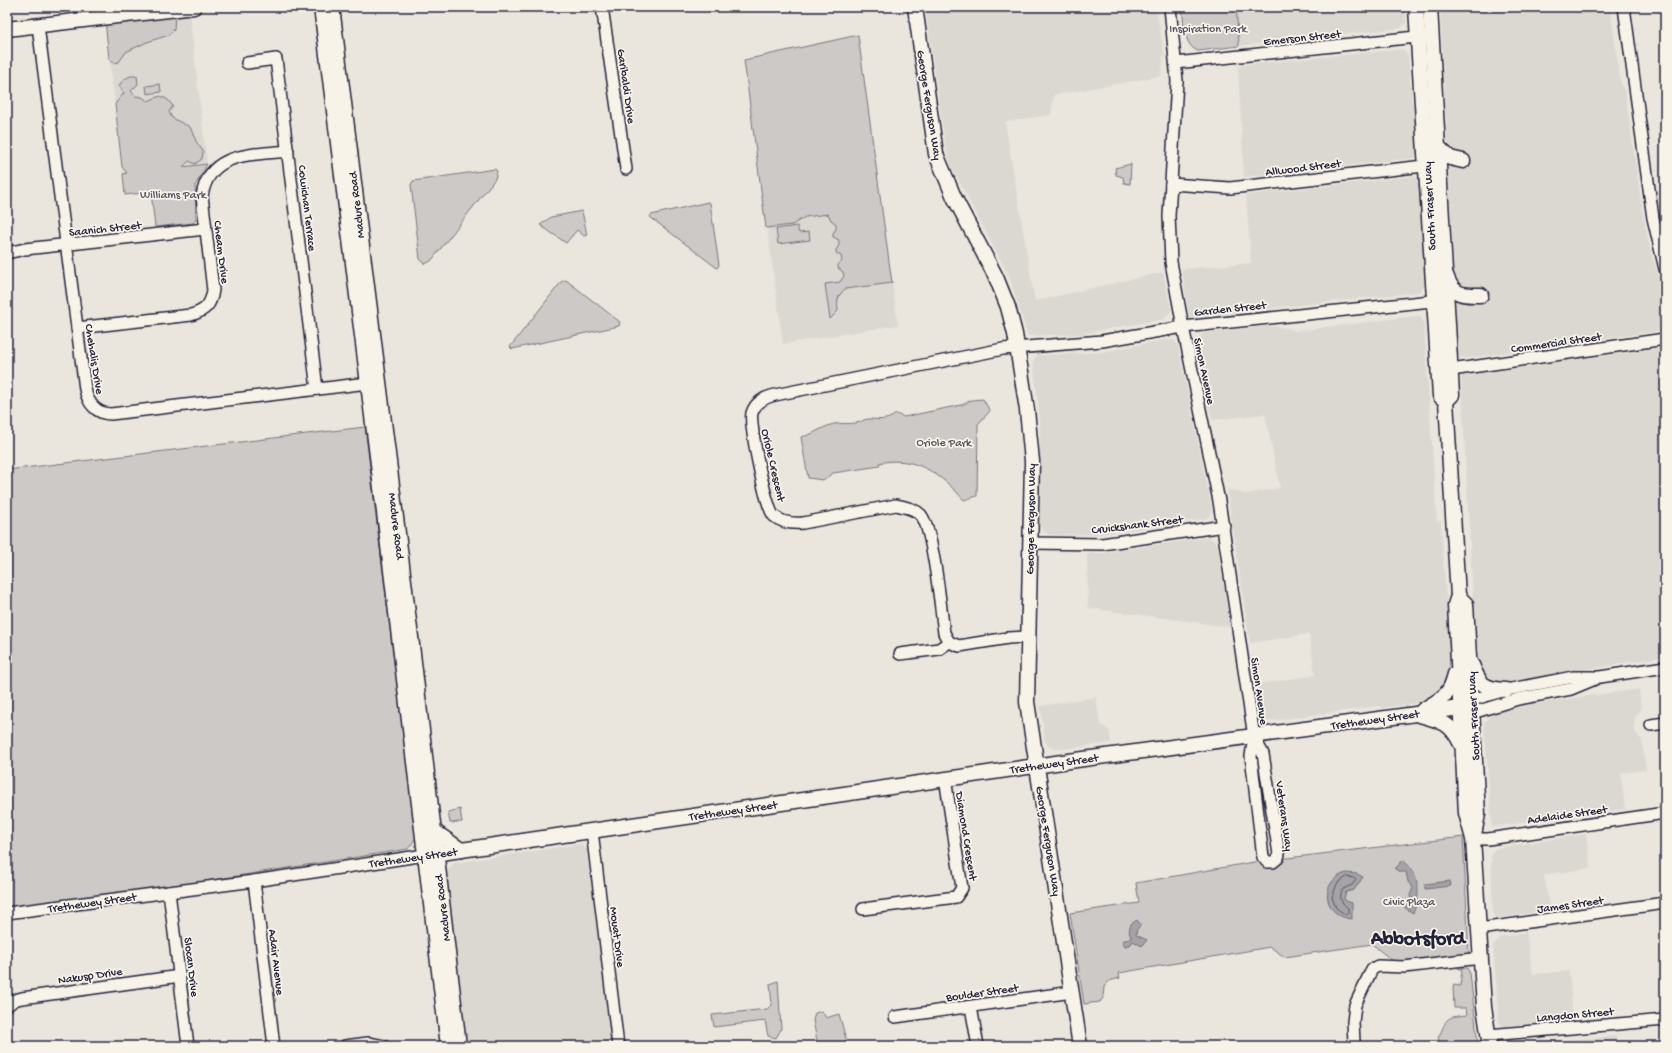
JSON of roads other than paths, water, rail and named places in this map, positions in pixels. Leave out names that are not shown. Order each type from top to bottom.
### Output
[{"type":"main road","points":[[7,29],[194,7]]},
{"type":"main road","points":[[310,7],[327,13],[340,7]]},
{"type":"main road","name":"George Ferguson Way","points":[[915,7],[936,154],[954,197],[996,277],[1008,307],[1018,348],[1030,435],[1029,637],[1027,702],[1080,1046]]},
{"type":"main road","name":"South Fraser Way","points":[[1416,7],[1425,36],[1437,146],[1432,165],[1445,271],[1440,300],[1451,370],[1452,395],[1446,402]]},
{"type":"main road","name":"South Fraser Way","points":[[1430,7],[1425,36],[1440,300],[1440,396],[1446,402],[1458,596],[1466,604],[1464,660],[1478,814],[1473,839]]},
{"type":"main road","name":"Maclure Road","points":[[327,13],[430,854],[448,1046]]},
{"type":"main road","points":[[1432,165],[1463,161],[1450,158],[1437,146]]},
{"type":"main road","points":[[1445,271],[1449,283],[1456,292],[1462,295],[1481,295]]},
{"type":"main road","name":"Maclure Road","points":[[373,382],[434,832],[430,854],[459,1046]]},
{"type":"main road","points":[[1416,714],[1447,694],[1464,660],[1483,684],[1493,690],[1506,690]]},
{"type":"main road","name":"South Fraser Way","points":[[1468,707],[1462,746],[1466,813],[1473,839],[1481,958],[1489,1042]]},
{"type":"main road","name":"Trethewey Street","points":[[430,854],[945,778],[1468,707]]},
{"type":"main road","points":[[1416,714],[1448,725],[1454,731],[1462,746]]},
{"type":"main road","points":[[434,832],[461,850]]},
{"type":"street","name":"Garibaldi Drive","points":[[602,7],[626,169]]},
{"type":"street","name":"Simon Avenue","points":[[1170,7],[1176,63],[1176,95],[1169,242],[1183,327],[1224,526],[1254,737]]},
{"type":"street","points":[[1624,7],[1653,218],[1665,269]]},
{"type":"street","name":"Chehalis Drive","points":[[38,26],[67,245],[76,328],[87,398],[95,409],[105,414],[373,382]]},
{"type":"street","name":"Emerson Street","points":[[1176,63],[1425,36]]},
{"type":"street","name":"Cowichan Terrace","points":[[247,63],[276,59],[317,389]]},
{"type":"street","name":"Cheam Drive","points":[[76,328],[200,312],[207,307],[212,299],[213,290],[202,196],[204,186],[215,168],[225,161],[236,157],[288,151]]},
{"type":"street","name":"Allwood Street","points":[[1171,184],[1230,188],[1432,165]]},
{"type":"street","name":"Saanich Street","points":[[7,253],[205,229]]},
{"type":"street","name":"Garden Street","points":[[1018,348],[1102,342],[1183,327],[1440,300]]},
{"type":"street","points":[[1651,341],[1665,332]]},
{"type":"street","name":"Commercial Street","points":[[1451,370],[1665,339]]},
{"type":"street","name":"Oriole Crescent","points":[[949,642],[944,633],[929,533],[922,516],[910,508],[896,505],[802,523],[788,524],[773,515],[766,499],[752,428],[752,413],[759,402],[766,397],[990,351],[1018,348]]},
{"type":"street","name":"Cruickshank Street","points":[[1030,543],[1102,544],[1224,526]]},
{"type":"street","points":[[900,654],[939,649],[949,642],[959,646],[1008,638],[1029,637]]},
{"type":"street","name":"Trethewey Street","points":[[1468,707],[1506,690],[1573,677],[1600,677],[1665,667]]},
{"type":"street","name":"Trethewey Street","points":[[1468,707],[1571,689],[1600,677]]},
{"type":"street","points":[[1651,725],[1665,723]]},
{"type":"street","name":"Veterans Way","points":[[1254,737],[1263,754],[1279,854],[1278,858],[1273,862],[1267,862],[1263,857],[1251,756],[1254,737]]},
{"type":"street","name":"Diamond Crescent","points":[[863,909],[956,897],[959,894],[962,888],[945,778]]},
{"type":"street","name":"Adelaide Street","points":[[1473,839],[1488,839],[1665,813]]},
{"type":"street","name":"Mouat Drive","points":[[592,831],[618,1046]]},
{"type":"street","name":"Trethewey Street","points":[[7,913],[254,881],[430,854]]},
{"type":"street","name":"Adair Avenue","points":[[254,881],[274,1046]]},
{"type":"street","name":"Slocan Drive","points":[[169,892],[188,1046]]},
{"type":"street","name":"James Street","points":[[1479,929],[1665,903]]},
{"type":"street","points":[[1353,1046],[1353,1013],[1355,1005],[1372,968],[1378,966],[1404,967],[1481,958]]},
{"type":"street","name":"Nakusp Drive","points":[[7,1006],[14,1000],[22,998],[180,976]]},
{"type":"street","name":"Boulder Street","points":[[895,1017],[1072,992]]},
{"type":"street","points":[[970,1007],[978,1046]]},
{"type":"street","name":"Langdon Street","points":[[1489,1042],[1665,1020]]},
{"type":"street","points":[[345,1046],[368,1043],[384,1046]]},
{"type":"water","points":[[1403,860],[1416,878],[1418,892],[1416,906],[1413,913],[1405,908],[1405,904],[1411,903],[1410,895],[1413,888],[1408,882],[1406,872],[1401,872],[1395,869]]},
{"type":"water","points":[[1346,873],[1357,874],[1363,877],[1354,890],[1346,892],[1344,898],[1346,901],[1352,903],[1352,919],[1342,917],[1335,912],[1330,906],[1328,898],[1328,891],[1331,883],[1337,877]]},
{"type":"water","points":[[1450,881],[1451,886],[1425,889],[1425,884]]},
{"type":"water","points":[[1137,920],[1141,925],[1137,929],[1136,935],[1147,940],[1142,946],[1133,941],[1130,945],[1125,946],[1122,941],[1131,938],[1129,931],[1131,924]]},
{"type":"district","name":"Abbotsford","points":[[1418,937]]},
{"type":"park label","name":"Inspiration Park","points":[[1208,28]]},
{"type":"park label","name":"Williams Park","points":[[173,194]]},
{"type":"park label","name":"Oriole Park","points":[[944,442]]},
{"type":"park label","name":"Civic Plaza","points":[[1409,901]]}]
